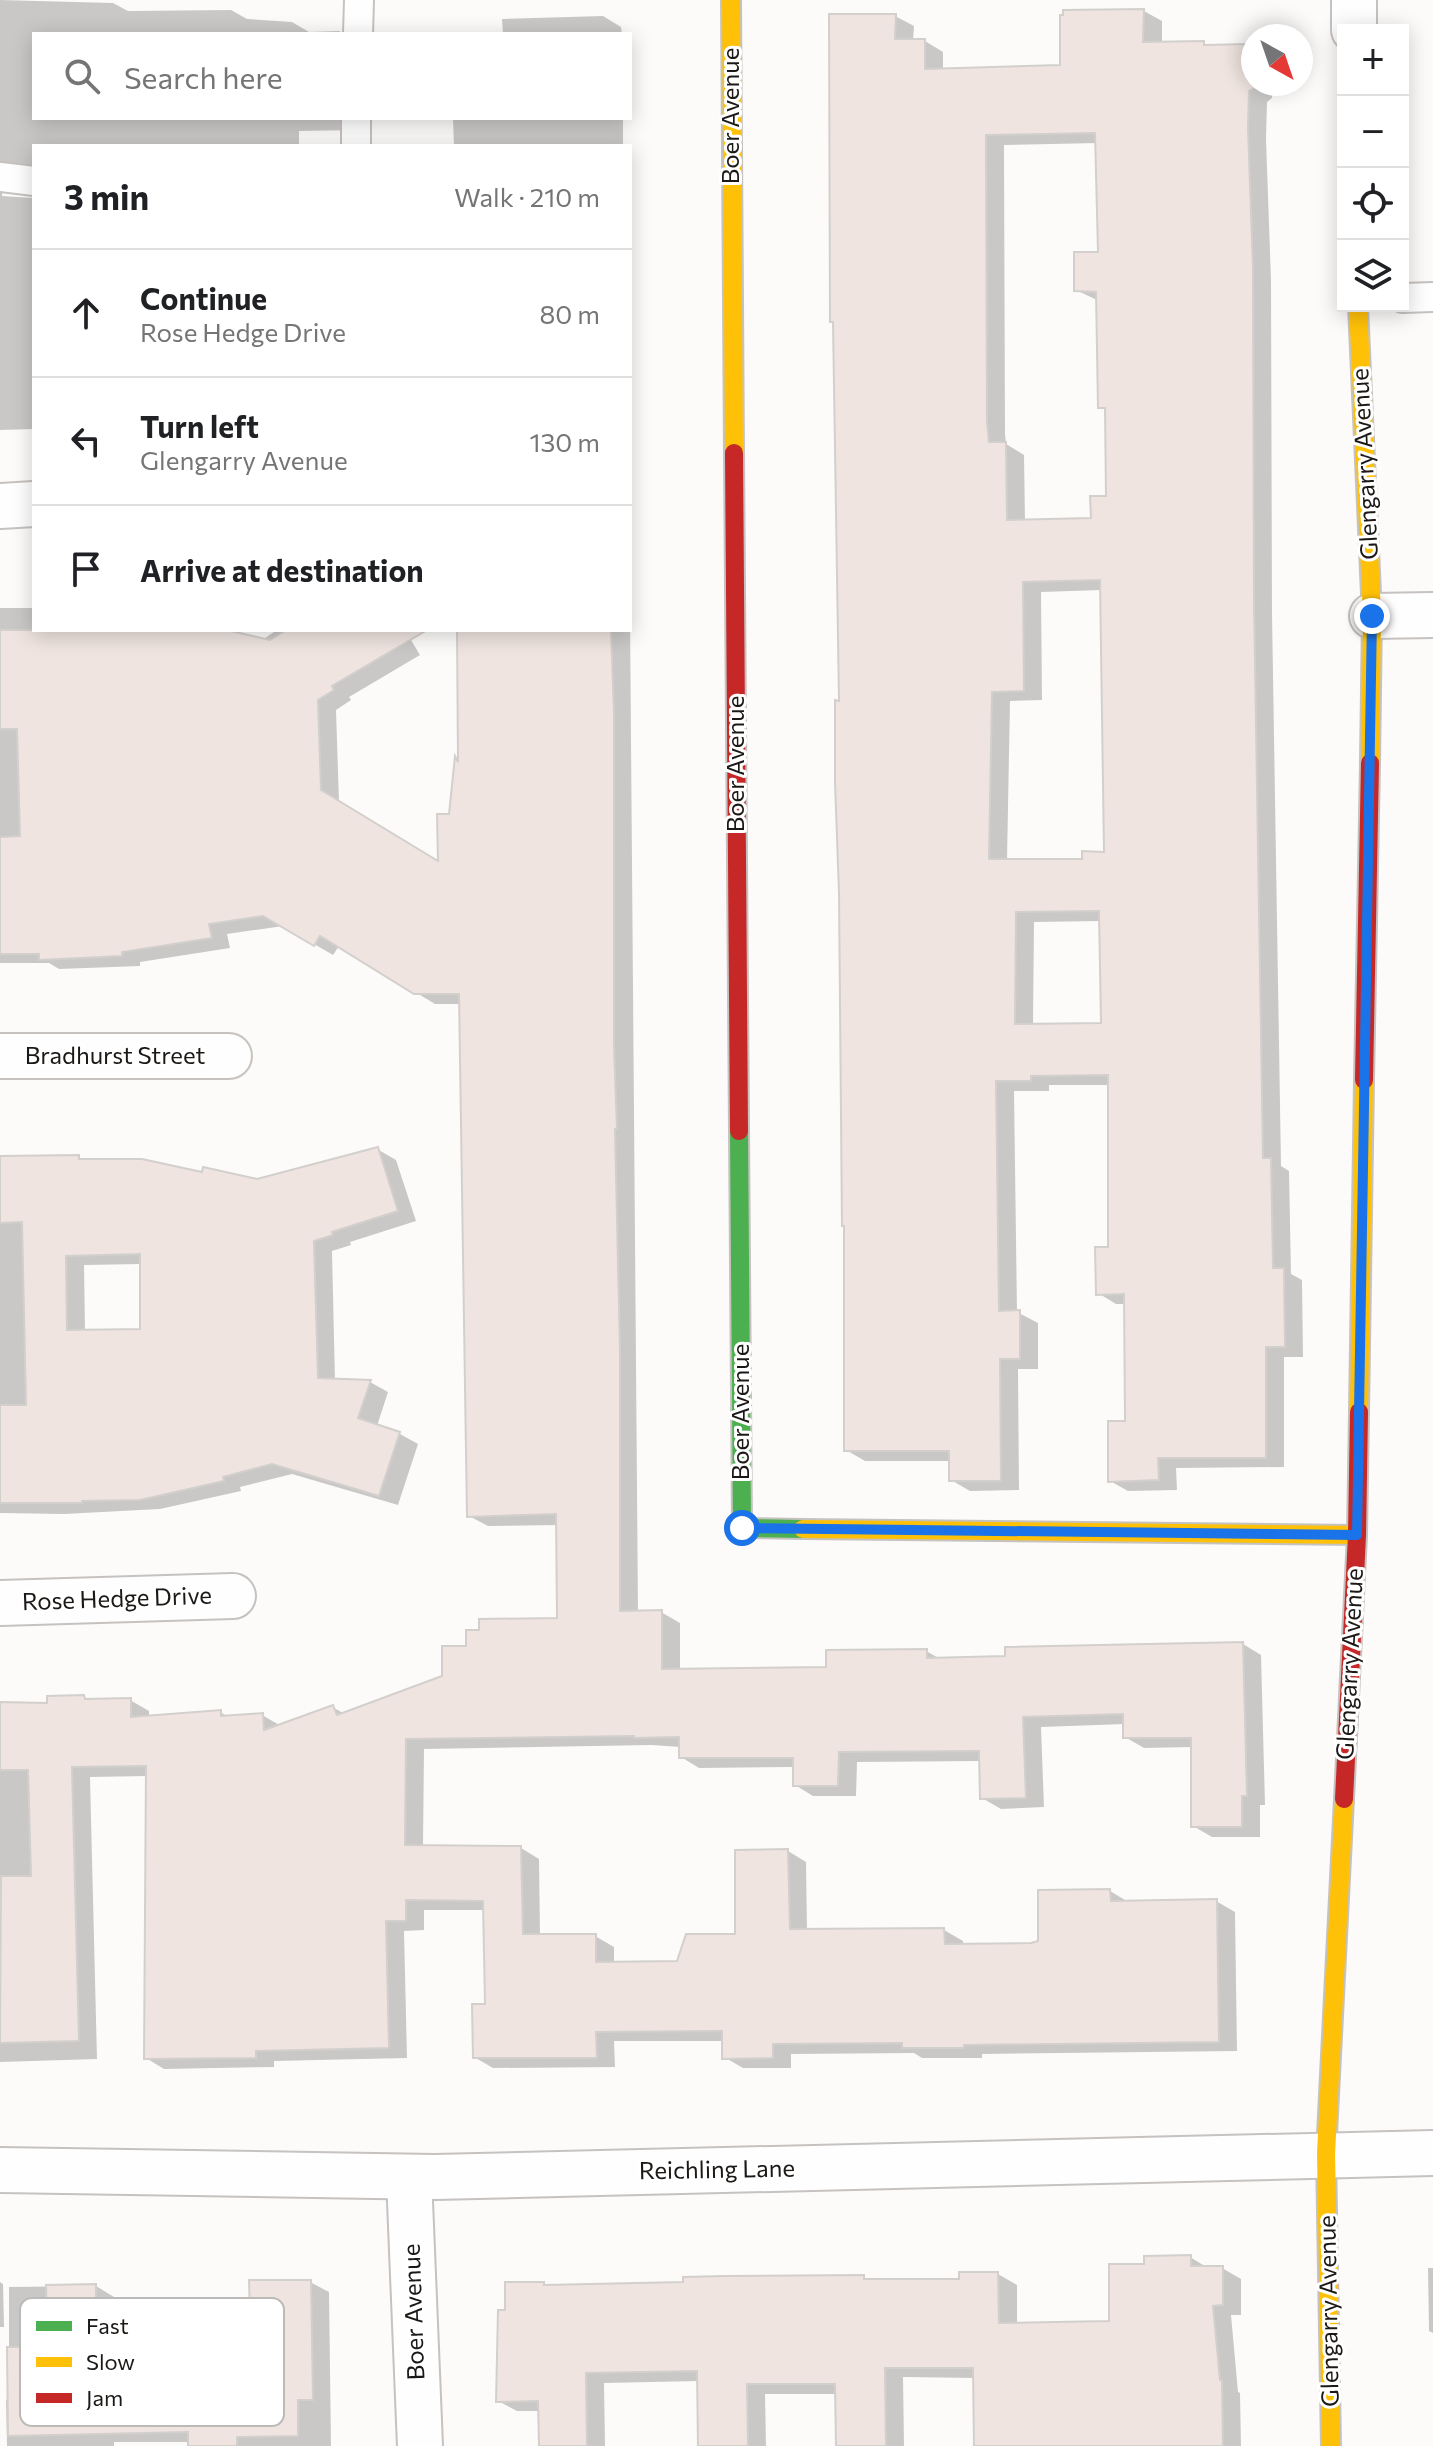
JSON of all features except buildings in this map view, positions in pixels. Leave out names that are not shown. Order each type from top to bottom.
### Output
[{"type":"street","name":"Boer Avenue","points":[[731,0],[742,1528],[1357,1535]]},
{"type":"street","points":[[1354,0],[1354,24]]},
{"type":"street","name":"Glengarry Avenue","points":[[1331,2446],[1326,2154],[1357,1535],[1372,616],[1358,312]]},
{"type":"street","points":[[0,506],[32,504]]},
{"type":"street","points":[[1372,616],[1433,615]]},
{"type":"street","name":"Bradhurst Street","points":[[0,1056],[229,1056]]},
{"type":"street","name":"Rose Hedge Drive","points":[[0,1603],[233,1596]]},
{"type":"street","name":"Reichling Lane","points":[[0,2170],[409,2177],[1433,2153]]},
{"type":"street","name":"Boer Avenue","points":[[409,2177],[420,2446]]},
{"type":"lane","points":[[358,32],[359,0]]},
{"type":"lane","points":[[356,120],[356,144]]},
{"type":"lane","points":[[0,177],[32,181]]},
{"type":"lane","points":[[1409,298],[1433,297]]},
{"type":"traffic: fast","points":[[739,1131],[742,1528],[803,1529]]},
{"type":"traffic: slow","points":[[731,0],[734,453]]},
{"type":"traffic: slow","points":[[1358,312],[1372,616],[1370,763]]},
{"type":"traffic: slow","points":[[1359,1412],[1364,1080]]},
{"type":"traffic: slow","points":[[803,1529],[1357,1535]]},
{"type":"traffic: slow","points":[[1331,2446],[1326,2154],[1344,1799]]},
{"type":"traffic: jam","points":[[734,453],[739,1131]]},
{"type":"traffic: jam","points":[[1364,1080],[1370,763]]},
{"type":"traffic: jam","points":[[1344,1799],[1357,1535],[1359,1412]]},
{"type":"route","points":[[742,1528],[1357,1535],[1372,616]]}]
